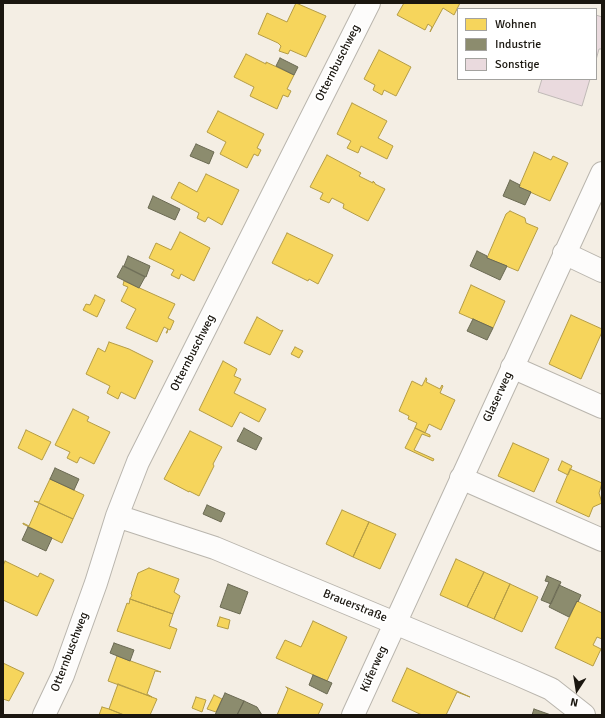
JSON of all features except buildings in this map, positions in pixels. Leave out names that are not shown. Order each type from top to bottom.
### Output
[{"type":"street","name":"Otternbuschweg","points":[[44,715],[65,668],[96,583],[117,516],[138,462],[369,3]]},
{"type":"street","name":"Glaserweg","points":[[395,622],[602,173]]},
{"type":"street","points":[[564,254],[602,271]]},
{"type":"street","points":[[512,367],[602,407]]},
{"type":"street","points":[[461,478],[602,540]]},
{"type":"street","name":"Brauerstraße","points":[[117,516],[215,548],[395,622],[551,689],[584,715]]},
{"type":"street","name":"Küferweg","points":[[353,715],[395,622]]}]
